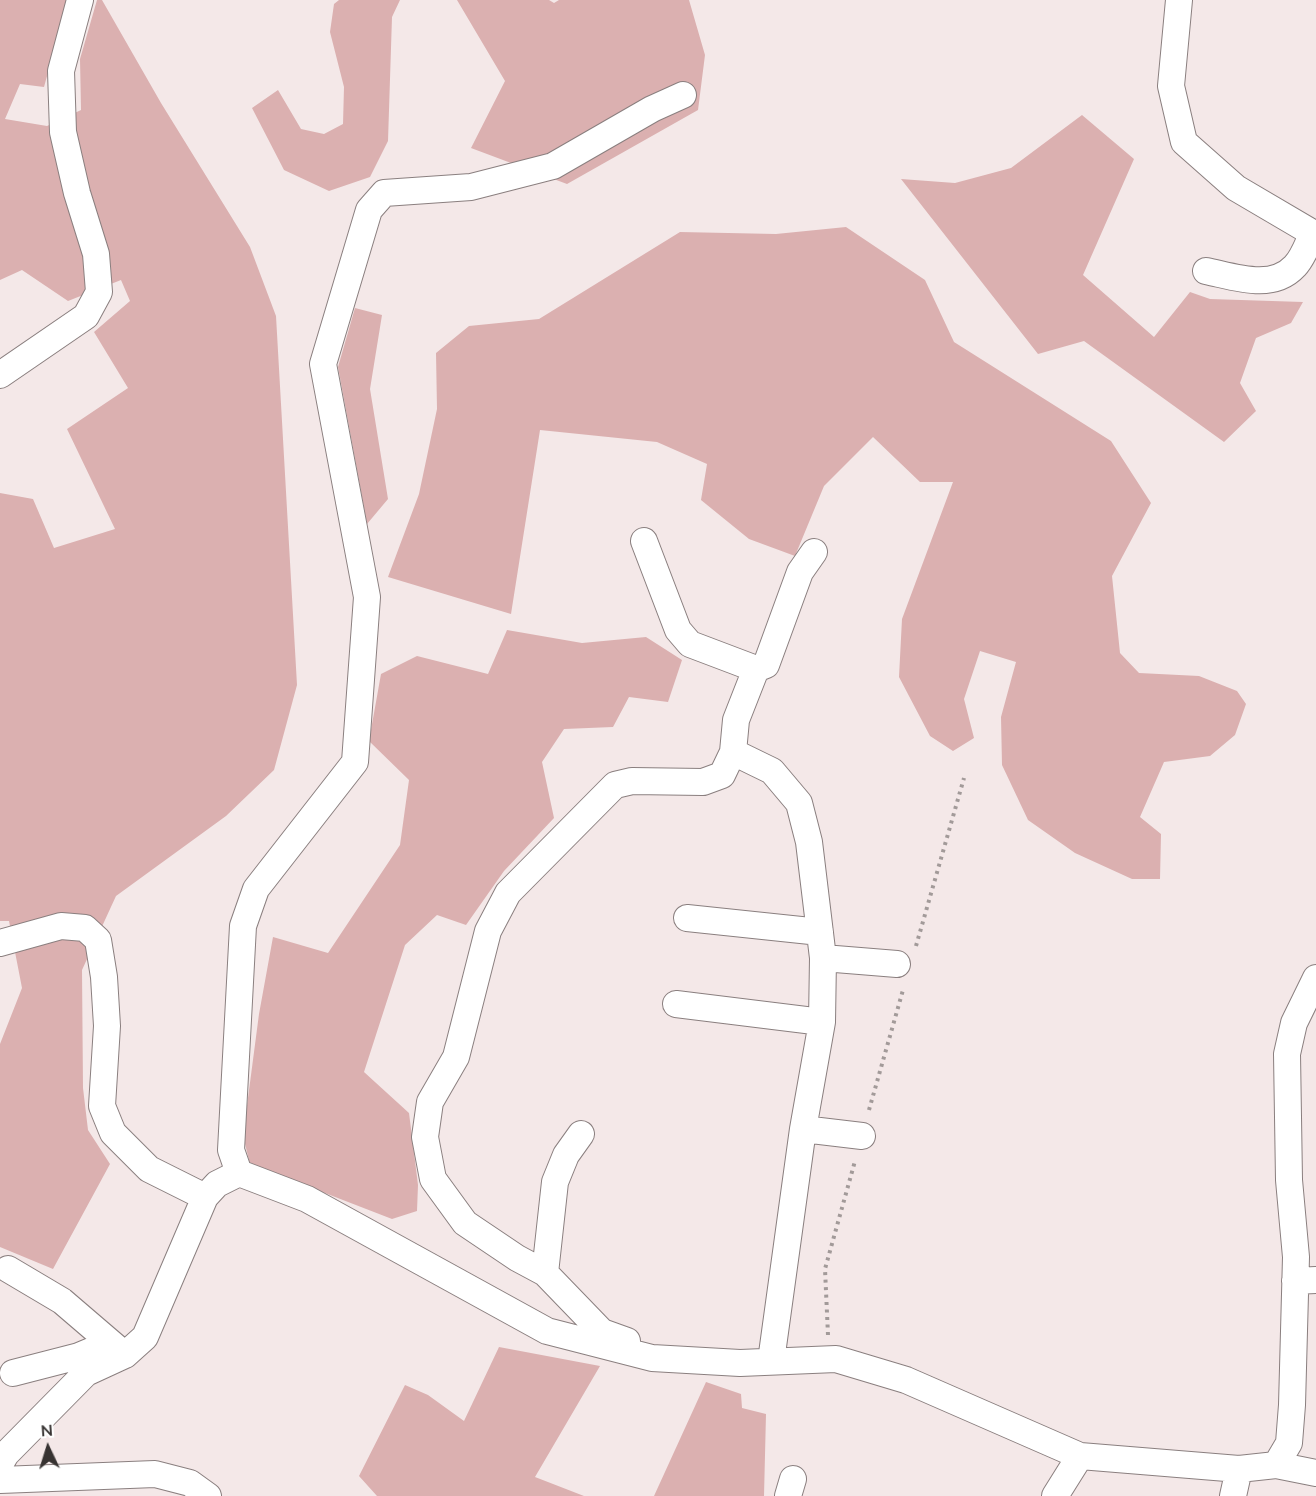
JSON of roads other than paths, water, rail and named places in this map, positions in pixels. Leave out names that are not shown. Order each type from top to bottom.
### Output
[{"type":"street","points":[[0,375],[86,316],[99,292],[96,254],[77,193],[63,132],[61,71],[80,0]]},
{"type":"street","points":[[1179,0],[1171,86],[1184,142],[1236,188],[1314,234],[1296,266],[1278,279],[1257,280],[1206,271]]},
{"type":"street","points":[[239,1173],[231,1150],[243,926],[256,889],[355,762],[367,597],[323,364],[369,210],[384,193],[471,188],[553,166],[652,109],[683,95]]},
{"type":"street","points":[[644,541],[678,630],[690,644],[756,669],[766,665],[800,572],[814,552]]},
{"type":"street","points":[[652,1358],[632,1344],[602,1332],[545,1273],[517,1258],[465,1222],[433,1179],[425,1137],[430,1102],[456,1057],[488,931],[508,893],[615,785],[632,781],[703,782],[722,775],[732,752],[736,720],[756,669]]},
{"type":"street","points":[[732,752],[772,771],[800,803],[809,843],[823,958],[822,1022],[803,1129],[771,1361]]},
{"type":"street","points":[[687,918],[820,932]]},
{"type":"street","points":[[0,943],[61,926],[85,928],[98,940],[104,977],[107,1026],[102,1106],[113,1134],[149,1169],[205,1197]]},
{"type":"street","points":[[823,958],[906,967]]},
{"type":"street","points":[[1276,1464],[1288,1443],[1305,1280],[1296,1257],[1289,1180],[1287,1054],[1294,1023],[1316,978]]},
{"type":"street","points":[[676,1004],[822,1022]]},
{"type":"street","points":[[803,1129],[862,1136]]},
{"type":"street","points":[[545,1273],[555,1182],[566,1155],[581,1134]]},
{"type":"street","points":[[0,1464],[6,1454],[86,1372],[118,1349],[145,1337],[205,1197],[217,1184],[239,1173],[307,1199],[547,1331],[652,1358],[740,1364],[836,1359],[906,1380],[1080,1456],[1239,1469],[1276,1464],[1316,1473]]},
{"type":"street","points":[[8,1269],[62,1301],[118,1349]]},
{"type":"street","points":[[13,1373],[79,1356],[118,1349]]},
{"type":"street","points":[[1054,1496],[1080,1456]]},
{"type":"street","points":[[1233,1496],[1239,1469]]},
{"type":"street","points":[[0,1480],[155,1474],[190,1483],[208,1496]]}]
